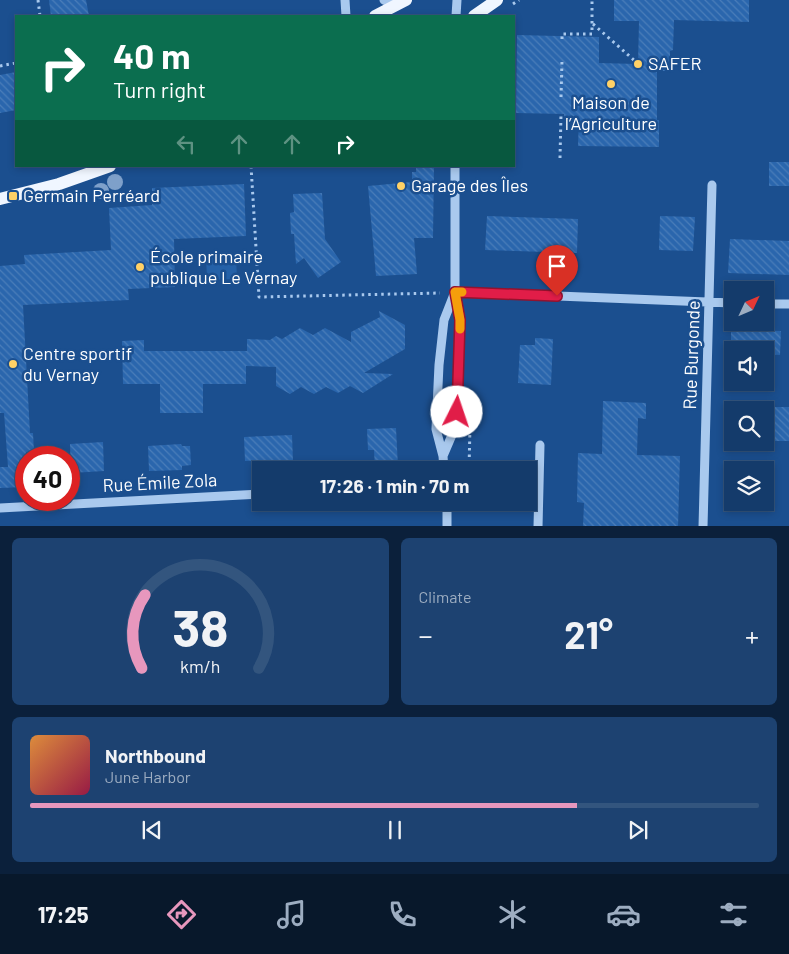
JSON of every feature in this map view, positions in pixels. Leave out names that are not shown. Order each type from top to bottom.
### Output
[{"type":"main road","points":[[475,15],[497,0]]},
{"type":"main road","points":[[376,15],[395,2]]},
{"type":"main road","points":[[0,199],[51,186],[107,167]]},
{"type":"street","points":[[345,0],[346,15]]},
{"type":"street","points":[[456,0],[456,15]]},
{"type":"street","points":[[444,456],[452,435],[458,406],[460,320],[455,292],[455,167]]},
{"type":"street","name":"Rue Burgonde","points":[[704,526],[712,185]]},
{"type":"street","points":[[455,292],[724,303]]},
{"type":"street","points":[[444,461],[436,429],[439,364],[444,320],[455,292]]},
{"type":"street","points":[[774,304],[789,304]]},
{"type":"street","points":[[538,526],[540,445]]},
{"type":"street","name":"Rue Émile Zola","points":[[0,508],[252,494]]},
{"type":"street","points":[[446,511],[447,526]]},
{"type":"path","points":[[38,0],[40,15]]},
{"type":"path","points":[[562,39],[562,34],[592,34],[592,0]]},
{"type":"path","points":[[592,23],[635,61]]},
{"type":"path","points":[[561,98],[562,61]]},
{"type":"path","points":[[0,66],[15,63]]},
{"type":"path","points":[[560,158],[561,114]]},
{"type":"path","points":[[251,167],[259,297],[455,292]]},
{"type":"path","points":[[469,461],[470,422]]},
{"type":"shaded area","points":[[236,256],[237,279],[207,280],[206,257]]},
{"type":"building","points":[[49,0],[86,0],[89,15],[51,15]]},
{"type":"building","name":"Maison de l’Agriculture","points":[[614,0],[749,0],[749,22],[674,20],[673,50],[670,51],[670,71],[657,71],[659,147],[578,146],[579,118],[564,118],[564,114],[516,113],[517,35],[599,37],[599,63],[638,64],[639,21],[614,21]]},
{"type":"building","points":[[15,72],[15,110],[0,113],[0,75]]},
{"type":"building","points":[[769,162],[789,162],[789,186],[769,186]]},
{"type":"building","points":[[416,167],[434,167],[433,238],[414,238],[417,274],[376,276],[368,186],[412,182],[412,172],[416,172]]},
{"type":"building","points":[[244,184],[246,236],[174,239],[175,287],[128,289],[129,300],[23,305],[30,433],[33,433],[34,446],[15,446],[15,487],[0,488],[0,467],[8,467],[4,413],[0,413],[0,266],[25,264],[24,255],[111,250],[109,208],[152,205],[152,188]]},
{"type":"building","points":[[322,193],[325,239],[341,262],[318,278],[304,258],[296,264],[294,234],[291,234],[290,213],[294,212],[293,194]]},
{"type":"building","points":[[487,216],[578,219],[577,253],[485,250]]},
{"type":"building","points":[[660,216],[695,217],[693,251],[659,250]]},
{"type":"building","points":[[730,239],[789,241],[789,275],[728,273]]},
{"type":"building","points":[[379,311],[405,325],[405,349],[364,373],[393,374],[363,393],[350,386],[338,393],[326,387],[314,394],[301,387],[290,394],[276,386],[276,367],[246,366],[246,384],[203,384],[203,413],[160,413],[160,384],[123,384],[122,341],[144,340],[144,351],[247,351],[247,339],[270,340],[276,336],[282,339],[300,328],[313,335],[325,328],[351,342],[351,332],[380,317]]},
{"type":"building","points":[[731,331],[781,331],[780,355],[774,355],[774,341],[731,340]]},
{"type":"building","points":[[535,338],[553,339],[551,385],[518,383],[520,345],[535,345]]},
{"type":"building","points":[[603,401],[646,403],[646,419],[638,418],[637,455],[680,456],[678,526],[583,526],[584,503],[577,502],[578,453],[602,454]]},
{"type":"building","points":[[774,407],[789,407],[789,441],[774,441]]},
{"type":"building","points":[[396,428],[398,461],[375,461],[374,450],[368,450],[367,429]]},
{"type":"building","points":[[292,435],[293,461],[245,461],[244,437]]},
{"type":"building","points":[[103,442],[104,471],[80,472],[80,446],[70,446],[70,444]]},
{"type":"building","points":[[181,444],[182,446],[190,446],[191,465],[182,466],[182,470],[149,471],[148,446]]},
{"type":"slow traffic","points":[[460,329],[455,292],[462,292]]},
{"type":"place","name":"SAFER","points":[[638,64]]},
{"type":"place","name":"Maison de l’Agriculture","points":[[611,84]]},
{"type":"place","name":"Garage des Îles","points":[[401,186]]},
{"type":"place","name":"Germain Perréard","points":[[13,196]]},
{"type":"place","name":"École primaire publique Le Vernay","points":[[140,267]]},
{"type":"place","name":"Centre sportif du Vernay","points":[[13,364]]},
{"type":"route","points":[[457,412],[460,320],[455,292],[557,296]]}]
